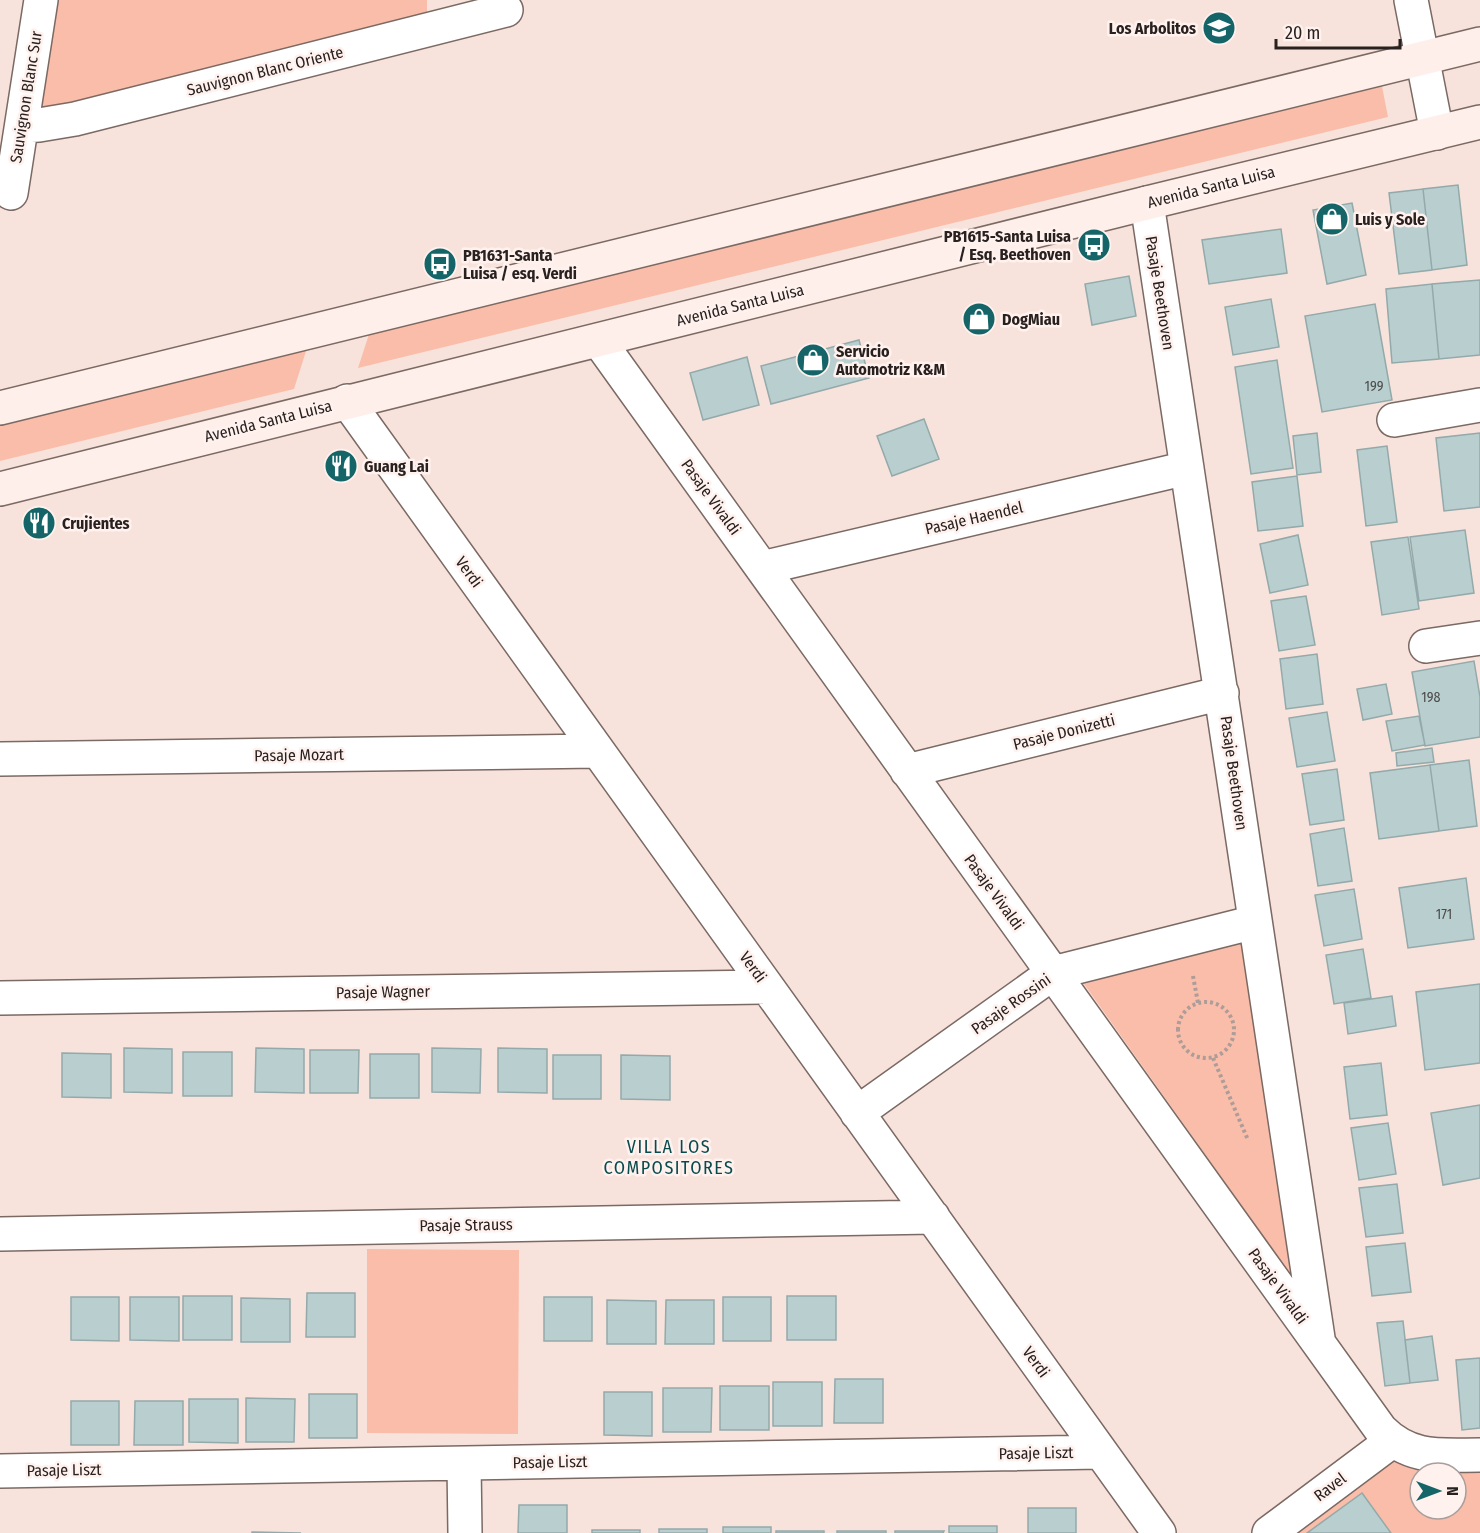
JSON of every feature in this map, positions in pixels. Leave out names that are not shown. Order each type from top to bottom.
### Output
[{"type":"main road","points":[[0,408],[1480,44]]},
{"type":"main road","name":"Avenida Santa Luisa","points":[[0,489],[347,401],[599,341],[1480,122]]},
{"type":"street","name":"Sauvignon Blanc Sur","points":[[11,193],[41,0]]},
{"type":"street","points":[[1411,0],[1437,133]]},
{"type":"street","name":"Sauvignon Blanc Oriente","points":[[22,126],[75,119],[442,13],[506,10]]},
{"type":"street","name":"Pasaje Beethoven","points":[[1147,203],[1319,1344]]},
{"type":"street","name":"Pasaje Vivaldi","points":[[599,341],[1319,1344],[1381,1430],[1392,1441]]},
{"type":"street","name":"Verdi","points":[[347,401],[1159,1533]]},
{"type":"street","points":[[1394,420],[1480,405]]},
{"type":"street","name":"Pasaje Haendel","points":[[762,568],[1186,468]]},
{"type":"street","points":[[1426,646],[1480,638]]},
{"type":"street","name":"Pasaje Donizetti","points":[[907,771],[1222,693]]},
{"type":"street","name":"Pasaje Mozart","points":[[0,759],[597,751]]},
{"type":"street","name":"Pasaje Rossini","points":[[857,1113],[1053,973],[1255,922]]},
{"type":"street","name":"Pasaje Wagner","points":[[0,998],[767,987]]},
{"type":"street","name":"Pasaje Strauss","points":[[0,1234],[933,1217]]},
{"type":"street","points":[[1392,1441],[1425,1455],[1480,1455]]},
{"type":"street","name":"Ravel","points":[[1269,1533],[1392,1441]]},
{"type":"street","name":"Pasaje Liszt","points":[[0,1471],[1101,1452]]},
{"type":"street","points":[[464,1464],[465,1533]]},
{"type":"path","points":[[1202,1002],[1220,1005],[1232,1018],[1235,1026],[1231,1044],[1225,1051],[1213,1058],[1199,1058],[1190,1054],[1183,1047],[1179,1038],[1178,1028],[1185,1011],[1202,1002]]},
{"type":"path","points":[[1213,1058],[1248,1141]]},
{"type":"shaded area","points":[[50,0],[427,0],[427,15],[42,112],[36,102]]},
{"type":"shaded area","points":[[1381,81],[1388,117],[358,368],[370,331]]},
{"type":"shaded area","points":[[307,348],[294,389],[0,461],[0,419]]},
{"type":"shaded area","points":[[1249,936],[1291,1275],[1084,984]]},
{"type":"shaded area","points":[[367,1249],[519,1250],[518,1434],[367,1433]]},
{"type":"shaded area","points":[[1392,1461],[1408,1463],[1408,1521],[1468,1521],[1468,1470],[1480,1471],[1480,1533],[1296,1533]]},
{"type":"building","points":[[1458,185],[1467,265],[1432,270],[1423,189]]},
{"type":"building","points":[[1423,189],[1432,270],[1399,274],[1389,193]]},
{"type":"building","points":[[1352,203],[1366,275],[1327,284],[1313,210]]},
{"type":"building","points":[[1281,229],[1287,273],[1209,284],[1202,240]]},
{"type":"building","points":[[1129,276],[1136,316],[1092,325],[1085,284]]},
{"type":"building","points":[[1480,280],[1480,355],[1439,359],[1432,284]]},
{"type":"building","points":[[1432,284],[1439,359],[1392,363],[1386,289]]},
{"type":"building","points":[[1271,299],[1279,347],[1233,355],[1225,307]]},
{"type":"building","points":[[1375,304],[1392,400],[1322,412],[1305,316]]},
{"type":"building","points":[[859,340],[869,378],[771,404],[761,366]]},
{"type":"building","points":[[747,357],[759,405],[703,420],[690,373]]},
{"type":"building","points":[[1277,360],[1293,468],[1251,474],[1235,367]]},
{"type":"building","points":[[924,419],[939,459],[892,476],[877,436]]},
{"type":"building","points":[[1317,433],[1321,472],[1297,475],[1293,436]]},
{"type":"building","points":[[1480,433],[1480,507],[1444,511],[1436,438]]},
{"type":"building","points":[[1387,446],[1397,522],[1366,526],[1357,450]]},
{"type":"building","points":[[1297,476],[1303,526],[1258,531],[1252,482]]},
{"type":"building","points":[[1465,530],[1474,593],[1419,601],[1410,537]]},
{"type":"building","points":[[1298,535],[1308,585],[1270,593],[1260,544]]},
{"type":"building","points":[[1408,537],[1419,609],[1382,615],[1371,542]]},
{"type":"building","points":[[1306,596],[1315,645],[1279,651],[1271,601]]},
{"type":"building","points":[[1317,654],[1323,704],[1286,709],[1280,659]]},
{"type":"building","points":[[1474,661],[1480,697],[1480,737],[1425,746],[1412,672]]},
{"type":"building","points":[[1386,684],[1392,714],[1363,720],[1357,689]]},
{"type":"building","points":[[1327,712],[1335,761],[1297,767],[1289,718]]},
{"type":"building","points":[[1419,716],[1425,745],[1392,751],[1386,721]]},
{"type":"building","points":[[1432,748],[1434,762],[1397,766],[1396,753]]},
{"type":"building","points":[[1469,760],[1477,826],[1439,831],[1430,765]]},
{"type":"building","points":[[1430,765],[1439,831],[1379,839],[1370,773]]},
{"type":"building","points":[[1337,769],[1344,820],[1310,825],[1302,774]]},
{"type":"building","points":[[1344,828],[1352,881],[1318,886],[1310,834]]},
{"type":"building","points":[[1466,878],[1474,939],[1408,948],[1399,888]]},
{"type":"building","points":[[1354,889],[1362,939],[1324,946],[1315,895]]},
{"type":"building","points":[[1363,949],[1371,998],[1334,1004],[1326,955]]},
{"type":"building","points":[[1480,984],[1480,1063],[1425,1070],[1416,992]]},
{"type":"building","points":[[1392,996],[1396,1026],[1348,1034],[1344,1003]]},
{"type":"building","points":[[124,1048],[172,1049],[172,1093],[124,1092]]},
{"type":"building","points":[[256,1048],[304,1049],[304,1093],[255,1092]]},
{"type":"building","points":[[432,1048],[481,1049],[480,1093],[432,1092]]},
{"type":"building","points":[[498,1048],[547,1049],[547,1093],[498,1092]]},
{"type":"building","points":[[310,1050],[359,1050],[358,1093],[310,1093]]},
{"type":"building","points":[[183,1052],[232,1052],[232,1096],[183,1096]]},
{"type":"building","points":[[62,1053],[111,1054],[111,1098],[62,1097]]},
{"type":"building","points":[[370,1054],[419,1054],[419,1098],[370,1098]]},
{"type":"building","points":[[553,1055],[601,1055],[601,1099],[553,1099]]},
{"type":"building","points":[[621,1055],[670,1056],[670,1100],[621,1099]]},
{"type":"building","points":[[1381,1063],[1387,1115],[1350,1119],[1344,1067]]},
{"type":"building","points":[[1480,1105],[1480,1178],[1443,1185],[1431,1113]]},
{"type":"building","points":[[1388,1123],[1396,1174],[1359,1180],[1351,1128]]},
{"type":"building","points":[[1397,1184],[1403,1233],[1366,1237],[1359,1188]]},
{"type":"building","points":[[1405,1243],[1411,1292],[1372,1296],[1366,1247]]},
{"type":"building","points":[[307,1293],[355,1293],[355,1337],[306,1337]]},
{"type":"building","points":[[183,1296],[232,1296],[232,1340],[183,1340]]},
{"type":"building","points":[[787,1296],[836,1296],[836,1340],[787,1340]]},
{"type":"building","points":[[71,1297],[119,1297],[119,1341],[71,1340]]},
{"type":"building","points":[[130,1297],[179,1297],[179,1341],[130,1340]]},
{"type":"building","points":[[544,1297],[592,1297],[592,1341],[544,1341]]},
{"type":"building","points":[[723,1297],[771,1297],[771,1341],[723,1341]]},
{"type":"building","points":[[241,1298],[290,1299],[290,1342],[241,1342]]},
{"type":"building","points":[[607,1300],[656,1301],[656,1344],[607,1344]]},
{"type":"building","points":[[666,1300],[714,1300],[714,1344],[665,1344]]},
{"type":"building","points":[[1403,1321],[1410,1383],[1385,1386],[1377,1323]]},
{"type":"building","points":[[1432,1336],[1438,1380],[1410,1383],[1405,1340]]},
{"type":"building","points":[[1480,1358],[1480,1428],[1462,1430],[1456,1360]]},
{"type":"building","points":[[835,1379],[883,1379],[883,1423],[834,1423]]},
{"type":"building","points":[[773,1382],[822,1382],[822,1426],[773,1426]]},
{"type":"building","points":[[720,1386],[769,1386],[769,1430],[720,1430]]},
{"type":"building","points":[[663,1388],[712,1388],[711,1432],[663,1432]]},
{"type":"building","points":[[604,1392],[652,1392],[652,1436],[604,1435]]},
{"type":"building","points":[[309,1394],[357,1394],[357,1438],[309,1438]]},
{"type":"building","points":[[246,1398],[295,1399],[294,1442],[246,1442]]},
{"type":"building","points":[[189,1399],[238,1399],[238,1443],[189,1442]]},
{"type":"building","points":[[71,1401],[119,1401],[119,1445],[71,1445]]},
{"type":"building","points":[[135,1401],[183,1401],[183,1445],[134,1445]]},
{"type":"building","points":[[1362,1493],[1391,1533],[1307,1533]]},
{"type":"building","points":[[519,1505],[567,1505],[567,1533],[518,1533]]},
{"type":"building","points":[[1028,1508],[1076,1508],[1076,1533],[1028,1533]]},
{"type":"building","points":[[949,1526],[997,1526],[997,1533],[949,1533]]},
{"type":"building","points":[[723,1527],[771,1527],[771,1533],[723,1533]]},
{"type":"building","points":[[659,1529],[707,1529],[707,1533],[659,1533]]},
{"type":"building","points":[[592,1530],[640,1530],[640,1533],[592,1533]]},
{"type":"building","points":[[776,1531],[824,1531],[824,1533],[776,1533]]},
{"type":"building","points":[[837,1531],[886,1531],[886,1533],[837,1533]]},
{"type":"building","points":[[895,1531],[944,1531],[943,1533],[895,1533]]},
{"type":"building","points":[[252,1532],[301,1533],[252,1533]]},
{"type":"place","name":"Los Arbolitos","points":[[1219,28]]},
{"type":"place","name":"Luis y Sole","points":[[1332,219]]},
{"type":"place","name":"PB1615-Santa Luisa / Esq. Beethoven","points":[[1094,245]]},
{"type":"place","name":"PB1631-Santa Luisa / esq. Verdi","points":[[440,264]]},
{"type":"place","name":"DogMiau","points":[[979,319]]},
{"type":"place","name":"Servicio Automotriz K&M","points":[[813,360]]},
{"type":"place","name":"Guang Lai","points":[[341,466]]},
{"type":"place","name":"Crujientes","points":[[39,523]]},
{"type":"district","name":"VILLA LOS COMPOSITORES","points":[[669,1157]]}]
